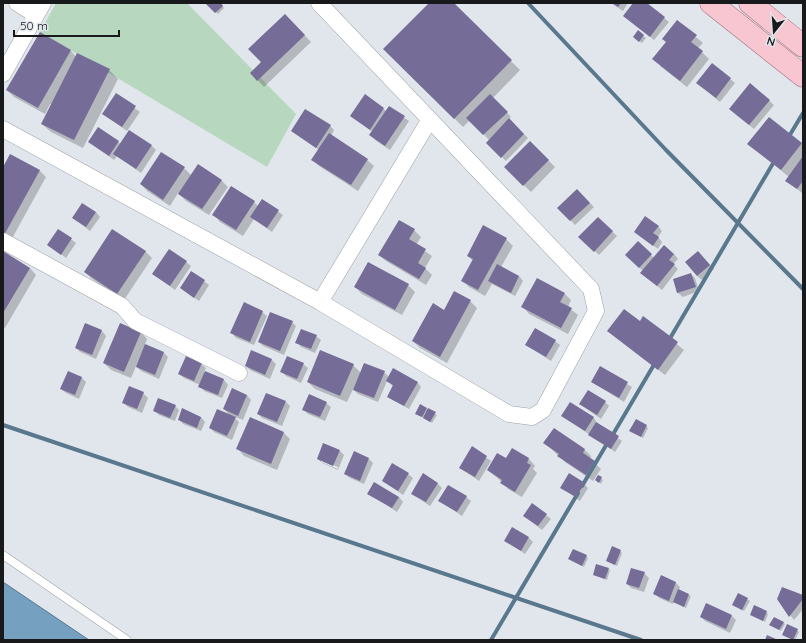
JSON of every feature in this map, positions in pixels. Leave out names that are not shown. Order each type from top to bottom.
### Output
[{"type":"main road","points":[[710,3],[803,76]]},
{"type":"main road","points":[[750,3],[803,46]]},
{"type":"street","points":[[3,74],[39,9],[17,3]]},
{"type":"street","points":[[3,128],[320,302],[509,414],[532,417],[543,410],[596,311],[591,289],[429,121],[319,3]]},
{"type":"street","points":[[320,302],[429,121]]},
{"type":"street","points":[[3,241],[122,306],[135,321],[239,373]]},
{"type":"lane","points":[[3,555],[127,640]]},
{"type":"green space","points":[[56,3],[187,3],[296,114],[267,167],[40,32]]},
{"type":"water","points":[[3,582],[89,640],[3,640]]},
{"type":"building","points":[[205,3],[221,3],[223,6],[215,13]]},
{"type":"building","points":[[429,3],[454,3],[512,60],[454,119],[383,49]]},
{"type":"building","points":[[612,3],[621,3],[618,7]]},
{"type":"building","points":[[633,3],[647,3],[665,17],[650,37],[623,16]]},
{"type":"building","points":[[285,14],[305,35],[257,81],[250,73],[261,62],[248,49]]},
{"type":"building","points":[[677,20],[697,35],[691,42],[703,51],[680,81],[652,59],[666,42],[662,39]]},
{"type":"building","points":[[638,30],[644,35],[639,42],[633,37]]},
{"type":"building","points":[[40,32],[71,50],[38,108],[6,90]]},
{"type":"building","points":[[77,53],[110,69],[74,140],[41,124]]},
{"type":"building","points":[[712,63],[731,78],[716,98],[696,83]]},
{"type":"building","points":[[750,83],[770,100],[749,125],[729,109]]},
{"type":"building","points":[[116,93],[136,106],[122,127],[102,114]]},
{"type":"building","points":[[365,94],[384,108],[370,130],[350,116]]},
{"type":"building","points":[[490,94],[508,112],[483,135],[466,118]]},
{"type":"building","points":[[389,106],[405,116],[385,146],[369,135]]},
{"type":"building","points":[[305,109],[331,125],[316,148],[291,131]]},
{"type":"building","points":[[769,117],[802,143],[781,170],[747,144]]},
{"type":"building","points":[[509,118],[524,134],[501,158],[486,143]]},
{"type":"building","points":[[98,127],[119,141],[109,156],[88,142]]},
{"type":"building","points":[[129,130],[152,145],[136,169],[113,154]]},
{"type":"building","points":[[329,133],[368,159],[351,185],[311,160]]},
{"type":"building","points":[[530,141],[549,160],[523,186],[504,167]]},
{"type":"building","points":[[161,152],[185,167],[163,200],[140,184]]},
{"type":"building","points":[[10,154],[40,170],[3,237],[3,167]]},
{"type":"building","points":[[803,156],[803,181],[797,189],[785,181]]},
{"type":"building","points":[[198,164],[222,180],[202,209],[178,194]]},
{"type":"building","points":[[231,186],[255,201],[236,230],[212,215]]},
{"type":"building","points":[[577,189],[590,203],[570,221],[557,208]]},
{"type":"building","points":[[262,199],[279,210],[267,228],[250,217]]},
{"type":"building","points":[[82,203],[96,212],[86,227],[72,218]]},
{"type":"building","points":[[645,216],[659,226],[653,233],[659,237],[653,246],[634,232]]},
{"type":"building","points":[[598,217],[613,231],[594,252],[578,237]]},
{"type":"building","points":[[399,220],[415,229],[409,239],[426,249],[418,263],[426,268],[419,279],[378,255]]},
{"type":"building","points":[[483,225],[507,238],[478,290],[461,281],[473,259],[467,256]]},
{"type":"building","points":[[58,229],[72,238],[61,255],[47,245]]},
{"type":"building","points":[[112,229],[146,251],[117,294],[84,272]]},
{"type":"building","points":[[638,241],[652,254],[639,268],[625,255]]},
{"type":"building","points":[[664,245],[674,254],[669,260],[675,264],[657,286],[640,273]]},
{"type":"building","points":[[169,249],[187,261],[170,286],[152,274]]},
{"type":"building","points":[[3,251],[30,268],[3,313]]},
{"type":"building","points":[[698,251],[710,265],[697,276],[685,262]]},
{"type":"building","points":[[368,262],[409,284],[395,310],[354,287]]},
{"type":"building","points":[[497,264],[519,276],[511,293],[488,281]]},
{"type":"building","points":[[191,271],[205,280],[194,298],[180,288]]},
{"type":"building","points":[[691,273],[696,287],[677,293],[673,279]]},
{"type":"building","points":[[537,278],[565,293],[560,302],[572,308],[561,328],[521,307]]},
{"type":"building","points":[[454,291],[471,300],[440,357],[412,341],[433,303],[444,310]]},
{"type":"building","points":[[244,302],[263,311],[250,342],[230,333]]},
{"type":"building","points":[[624,309],[640,321],[643,316],[678,342],[658,370],[607,331]]},
{"type":"building","points":[[270,312],[293,321],[280,351],[258,342]]},
{"type":"building","points":[[85,323],[102,330],[92,355],[75,348]]},
{"type":"building","points":[[120,323],[141,332],[124,372],[103,363]]},
{"type":"building","points":[[535,328],[556,340],[546,357],[525,345]]},
{"type":"building","points":[[301,329],[317,335],[311,349],[295,343]]},
{"type":"building","points":[[145,344],[164,352],[155,375],[136,367]]},
{"type":"building","points":[[251,350],[272,359],[265,375],[245,366]]},
{"type":"building","points":[[320,350],[354,364],[340,396],[307,382]]},
{"type":"building","points":[[186,356],[202,363],[194,381],[178,374]]},
{"type":"building","points":[[287,356],[304,363],[297,379],[280,372]]},
{"type":"building","points":[[364,363],[385,371],[374,398],[353,390]]},
{"type":"building","points":[[600,366],[628,382],[619,398],[591,382]]},
{"type":"building","points":[[393,368],[418,382],[404,406],[387,397],[393,385],[386,381]]},
{"type":"building","points":[[68,371],[82,377],[75,395],[60,389]]},
{"type":"building","points":[[205,371],[224,379],[218,395],[198,387]]},
{"type":"building","points":[[129,386],[144,392],[137,409],[122,403]]},
{"type":"building","points":[[232,388],[247,395],[238,416],[223,409]]},
{"type":"building","points":[[588,390],[606,401],[597,415],[579,404]]},
{"type":"building","points":[[266,393],[286,401],[277,422],[257,414]]},
{"type":"building","points":[[309,394],[327,402],[320,417],[302,410]]},
{"type":"building","points":[[158,398],[176,405],[170,418],[153,411]]},
{"type":"building","points":[[570,402],[594,417],[585,431],[561,416]]},
{"type":"building","points":[[420,404],[427,408],[422,417],[415,414]]},
{"type":"building","points":[[182,408],[201,417],[197,428],[178,420]]},
{"type":"building","points":[[428,408],[436,412],[430,422],[423,418]]},
{"type":"building","points":[[217,409],[236,417],[227,436],[209,428]]},
{"type":"building","points":[[250,417],[284,432],[271,464],[236,449]]},
{"type":"building","points":[[636,419],[647,425],[641,437],[629,431]]},
{"type":"building","points":[[596,422],[619,436],[611,449],[588,435]]},
{"type":"building","points":[[554,428],[585,449],[583,453],[595,461],[586,475],[557,456],[559,454],[543,443]]},
{"type":"building","points":[[323,443],[340,450],[333,466],[317,459]]},
{"type":"building","points":[[472,446],[487,456],[475,477],[459,468]]},
{"type":"building","points":[[512,448],[529,458],[527,463],[531,465],[515,492],[500,483],[502,480],[487,470],[497,453],[506,458]]},
{"type":"building","points":[[354,451],[369,458],[360,481],[344,474]]},
{"type":"building","points":[[392,463],[409,473],[398,491],[382,481]]},
{"type":"building","points":[[423,473],[438,483],[426,502],[411,494]]},
{"type":"building","points":[[569,473],[585,483],[576,497],[560,488]]},
{"type":"building","points":[[598,475],[602,477],[599,483],[595,480]]},
{"type":"building","points":[[374,482],[399,497],[392,508],[367,494]]},
{"type":"building","points":[[448,485],[467,496],[457,512],[438,501]]},
{"type":"building","points":[[532,503],[547,514],[538,526],[523,516]]},
{"type":"building","points":[[512,527],[529,537],[521,551],[504,541]]},
{"type":"building","points":[[612,546],[621,550],[615,565],[606,561]]},
{"type":"building","points":[[573,549],[587,555],[582,566],[568,559]]},
{"type":"building","points":[[596,564],[609,568],[605,579],[593,575]]},
{"type":"building","points":[[631,568],[645,572],[639,588],[626,584]]},
{"type":"building","points":[[661,575],[676,582],[669,601],[653,594]]},
{"type":"building","points":[[782,587],[803,595],[803,599],[789,617],[777,599]]},
{"type":"building","points":[[678,589],[689,594],[684,607],[673,602]]},
{"type":"building","points":[[738,593],[748,598],[742,610],[732,605]]},
{"type":"building","points":[[706,603],[732,615],[726,629],[700,617]]},
{"type":"building","points":[[754,605],[767,611],[763,621],[750,615]]},
{"type":"building","points":[[774,617],[784,622],[779,630],[769,625]]},
{"type":"building","points":[[787,624],[798,629],[793,640],[782,635]]},
{"type":"building","points":[[767,635],[778,640],[765,640]]},
{"type":"waterway","points":[[528,3],[666,150],[803,289]]},
{"type":"waterway","points":[[788,138],[803,113]]},
{"type":"waterway","points":[[669,340],[775,160]]},
{"type":"waterway","points":[[612,436],[655,363]]},
{"type":"waterway","points":[[3,425],[641,640]]},
{"type":"waterway","points":[[582,486],[608,442]]},
{"type":"waterway","points":[[491,640],[578,493]]}]
